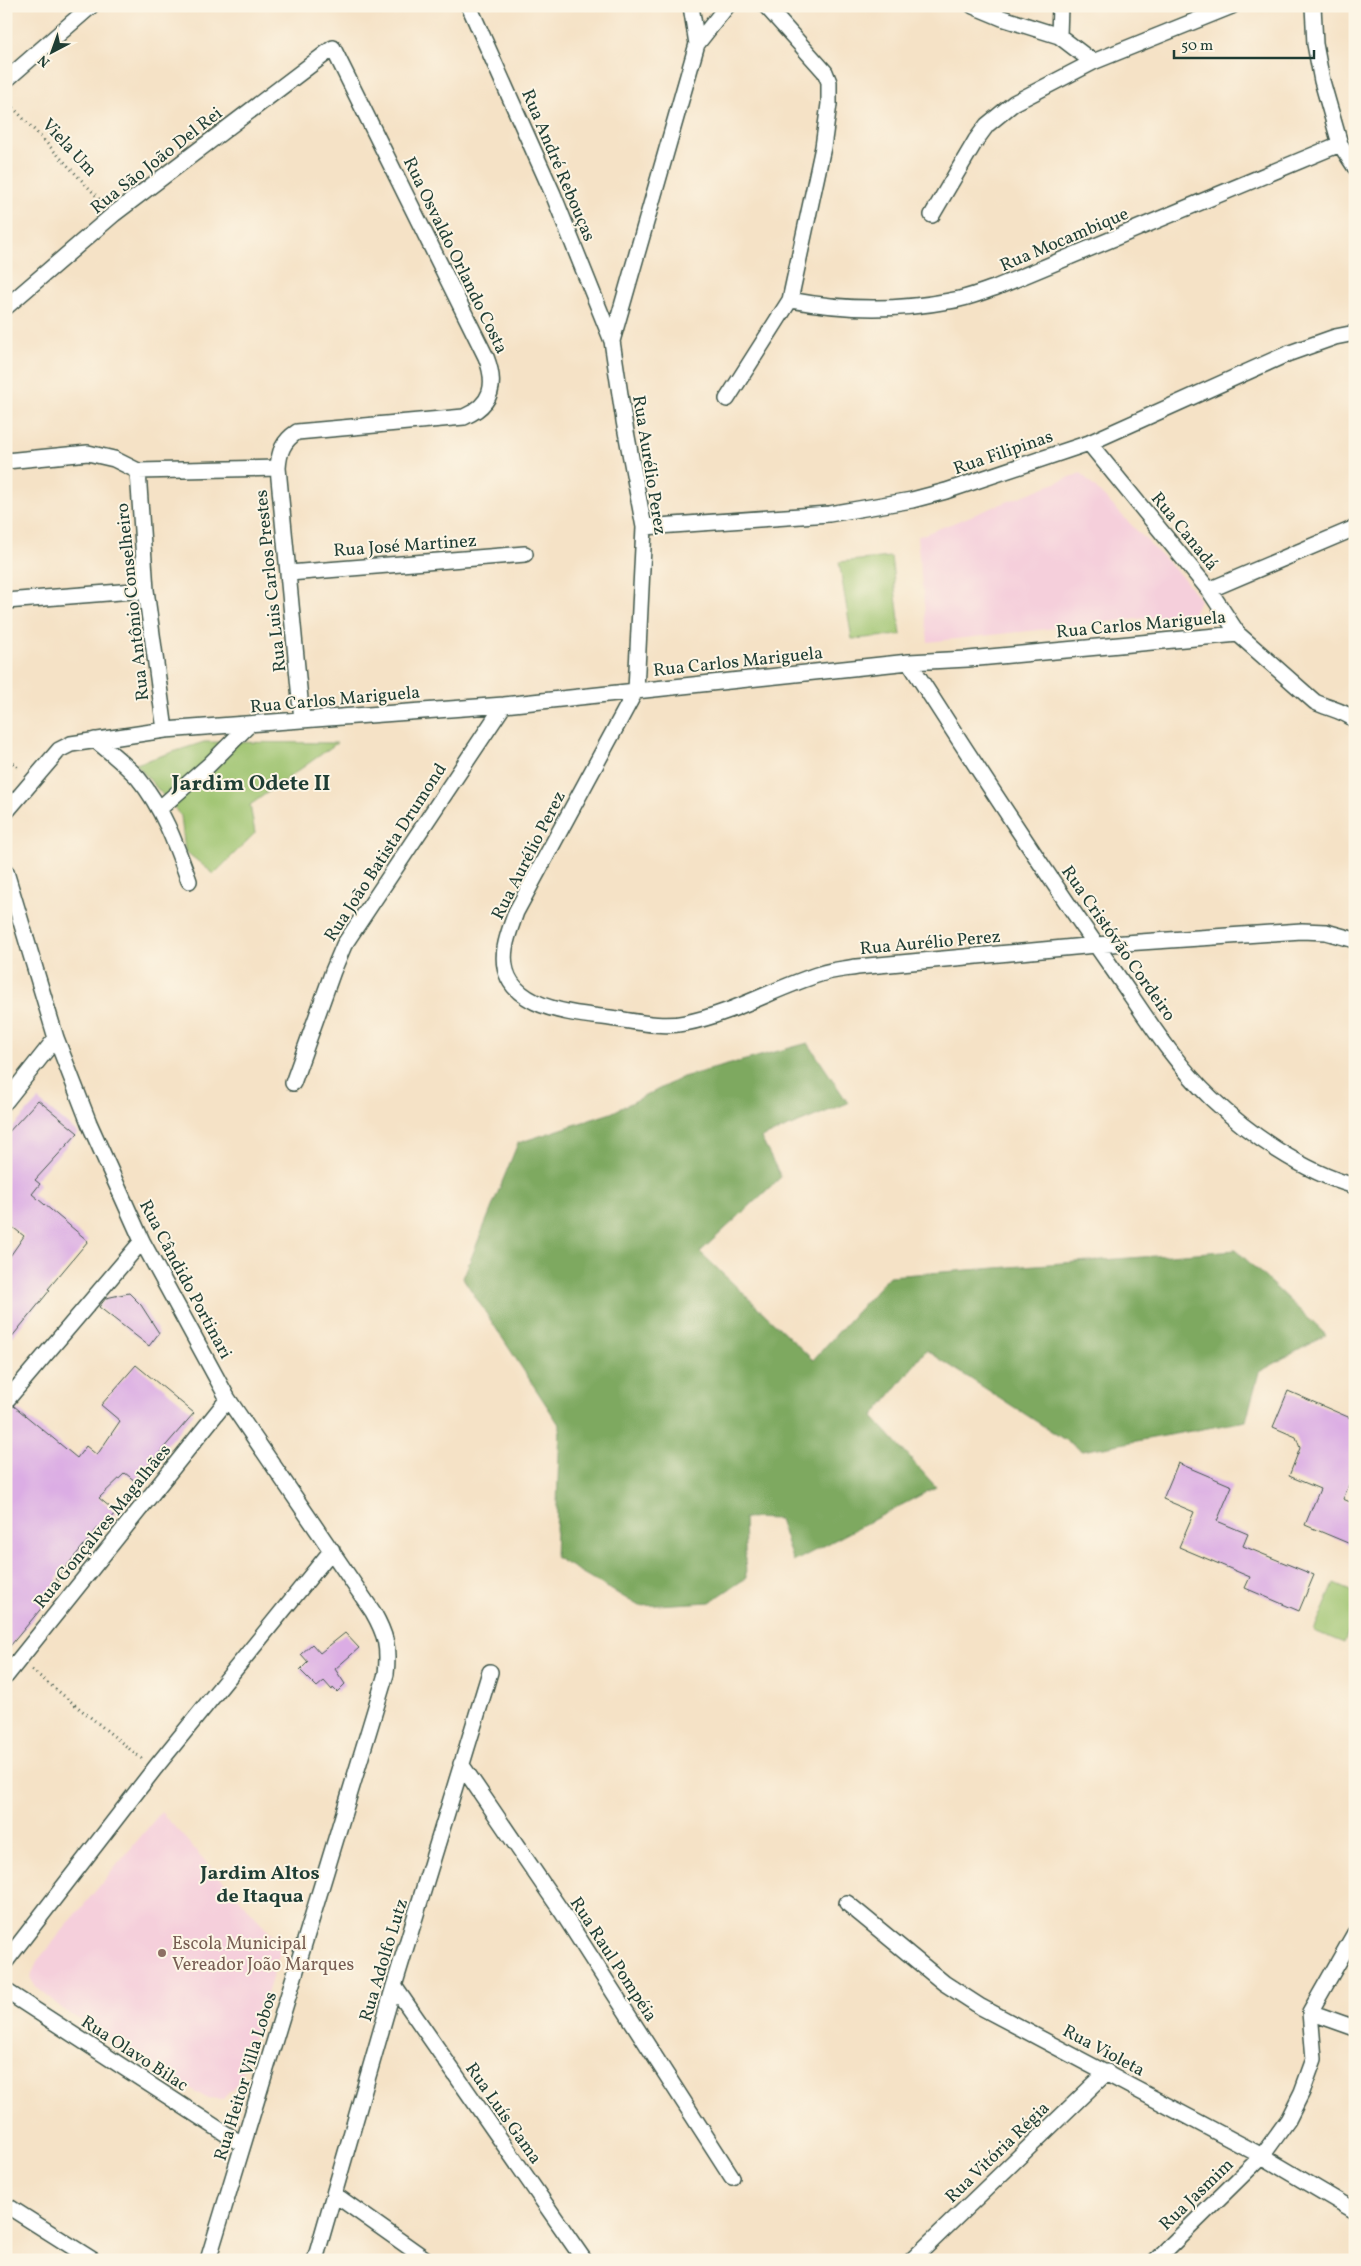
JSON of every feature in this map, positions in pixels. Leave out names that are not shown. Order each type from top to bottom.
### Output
[{"type":"street","points":[[6,80],[91,6]]},
{"type":"street","name":"Rua André Rebouças","points":[[469,6],[553,194],[612,341]]},
{"type":"street","points":[[692,6],[697,44]]},
{"type":"street","name":"Rua Aurélio Perez","points":[[727,6],[697,44],[612,341],[624,421],[644,527],[636,690],[516,912],[508,934],[504,962],[511,981],[530,1000],[541,1006],[562,1012],[665,1025],[683,1024],[708,1018],[822,973],[858,967],[1096,945],[1302,931],[1326,932],[1355,940]]},
{"type":"street","points":[[727,399],[790,300],[823,147],[830,104],[829,82],[825,72],[766,6]]},
{"type":"street","points":[[973,6],[1002,18],[1059,36],[1093,62]]},
{"type":"street","points":[[1059,36],[1060,6]]},
{"type":"street","points":[[932,215],[976,140],[994,118],[1014,103],[1093,62],[1232,6]]},
{"type":"street","points":[[1313,6],[1315,44],[1322,81],[1340,144],[1355,167]]},
{"type":"street","name":"Rua São João Del Rei","points":[[6,307],[114,214],[333,48]]},
{"type":"street","name":"Rua Osvaldo Orlando Costa","points":[[278,468],[279,454],[290,437],[297,432],[464,417],[477,411],[485,402],[493,381],[486,358],[333,48]]},
{"type":"street","name":"Rua Mocambique","points":[[790,300],[861,309],[913,307],[952,301],[997,288],[1340,144]]},
{"type":"street","name":"Rua Filipinas","points":[[644,527],[829,514],[912,500],[946,491],[1089,443],[1287,354],[1335,337],[1355,334]]},
{"type":"street","name":"Rua Canadá","points":[[1089,443],[1209,590],[1355,528]]},
{"type":"street","points":[[6,461],[88,453],[114,459],[138,470],[278,468]]},
{"type":"street","name":"Rua Luis Carlos Prestes","points":[[278,468],[302,720]]},
{"type":"street","name":"Rua Antônio Conselheiro","points":[[138,470],[146,590],[165,730]]},
{"type":"street","name":"Rua José Martinez","points":[[288,573],[525,554]]},
{"type":"street","points":[[6,601],[146,590]]},
{"type":"street","points":[[1209,590],[1238,634]]},
{"type":"street","name":"Rua Carlos Mariguela","points":[[6,812],[53,755],[64,746],[95,740],[165,730],[504,705],[909,662],[968,659],[1238,634],[1315,702],[1329,709],[1353,716]]},
{"type":"street","name":"Rua Cristóvão Cordeiro","points":[[909,662],[970,758],[1096,945],[1180,1064],[1211,1098],[1261,1138],[1298,1162],[1355,1186]]},
{"type":"street","name":"Rua João Batista Drumond","points":[[293,1084],[344,945],[504,705]]},
{"type":"street","points":[[159,809],[208,766],[249,725]]},
{"type":"street","points":[[95,740],[138,779],[159,809],[176,845],[189,881]]},
{"type":"street","name":"Rua Cândido Portinari","points":[[6,872],[56,1038],[89,1123],[142,1241],[228,1399],[332,1550],[384,1630],[388,1658],[386,1674]]},
{"type":"street","points":[[6,1101],[56,1038]]},
{"type":"street","points":[[6,1401],[142,1241]]},
{"type":"street","name":"Rua Gonçalves Magalhães","points":[[6,1676],[228,1399]]},
{"type":"street","points":[[6,1960],[155,1768],[332,1550]]},
{"type":"street","name":"Rua Adolfo Lutz","points":[[315,2260],[394,1986],[490,1672]]},
{"type":"street","name":"Rua Heitor Villa Lobos","points":[[208,2260],[386,1674]]},
{"type":"street","name":"Rua Raul Pompéia","points":[[462,1764],[562,1912],[732,2177]]},
{"type":"street","name":"Rua Violeta","points":[[847,1903],[944,1983],[981,2007],[1107,2072],[1262,2156],[1355,2211]]},
{"type":"street","points":[[1355,1933],[1310,2012],[1355,2028]]},
{"type":"street","name":"Rua Luís Gama","points":[[394,1986],[584,2260]]},
{"type":"street","name":"Rua Olavo Bilac","points":[[6,1991],[243,2145]]},
{"type":"street","name":"Rua Jasmim","points":[[1156,2260],[1262,2156],[1288,2120],[1302,2092],[1314,2059],[1310,2012]]},
{"type":"street","name":"Rua Vitória Régia","points":[[912,2260],[1107,2072]]},
{"type":"street","points":[[334,2194],[427,2260]]},
{"type":"street","points":[[6,2205],[93,2260]]},
{"type":"path","name":"Viela Um","points":[[6,100],[114,214]]},
{"type":"path","points":[[6,756],[31,781]]},
{"type":"path","points":[[19,1660],[155,1768]]},
{"type":"shaded area","points":[[1081,473],[1185,580],[1200,600],[1193,613],[928,642],[917,537]]},
{"type":"shaded area","name":"Escola Municipal Vereador João Marques","points":[[161,1812],[282,1946],[240,2081],[223,2099],[206,2098],[65,2011],[36,1987],[30,1978],[38,1960]]},
{"type":"green space","points":[[891,557],[901,635],[852,639],[839,562]]},
{"type":"green space","points":[[204,742],[337,743],[250,805],[255,833],[214,874],[185,851],[181,816],[136,764]]},
{"type":"green space","points":[[808,1043],[848,1103],[761,1138],[781,1177],[700,1252],[813,1360],[889,1276],[1236,1250],[1326,1335],[1259,1372],[1246,1421],[1082,1451],[926,1350],[873,1417],[936,1487],[793,1562],[779,1519],[744,1518],[746,1578],[710,1602],[639,1606],[555,1557],[560,1426],[463,1278],[518,1143],[611,1113],[683,1077]]},
{"type":"green space","points":[[1334,1584],[1355,1593],[1355,1616],[1344,1643],[1314,1631]]},
{"type":"building","points":[[38,1100],[78,1133],[35,1180],[40,1184],[32,1194],[88,1241],[6,1344],[6,1262],[24,1236],[6,1222],[6,1135]]},
{"type":"building","points":[[129,1293],[141,1305],[159,1333],[149,1346],[99,1307],[106,1298]]},
{"type":"building","points":[[136,1365],[194,1413],[135,1481],[125,1473],[99,1498],[116,1512],[100,1530],[98,1528],[56,1579],[59,1581],[41,1603],[44,1605],[6,1651],[6,1410],[14,1406],[77,1458],[86,1446],[97,1455],[120,1421],[101,1405]]},
{"type":"building","points":[[1288,1391],[1355,1420],[1355,1471],[1343,1499],[1355,1504],[1355,1546],[1305,1525],[1320,1489],[1289,1476],[1300,1448],[1296,1437],[1273,1427]]},
{"type":"building","points":[[1178,1463],[1232,1486],[1217,1521],[1248,1534],[1243,1546],[1314,1575],[1299,1611],[1245,1588],[1250,1577],[1179,1547],[1194,1512],[1163,1499]]},
{"type":"building","points":[[345,1633],[359,1648],[335,1669],[345,1684],[337,1692],[333,1688],[332,1690],[324,1681],[317,1687],[300,1670],[308,1662],[301,1654],[312,1644],[320,1653]]},
{"type":"place","name":"Escola Municipal Vereador João Marques","points":[[162,1953]]},
{"type":"district","name":"Jardim Odete II","points":[[251,782]]},
{"type":"district","name":"Jardim Altos de Itaqua","points":[[260,1884]]}]
